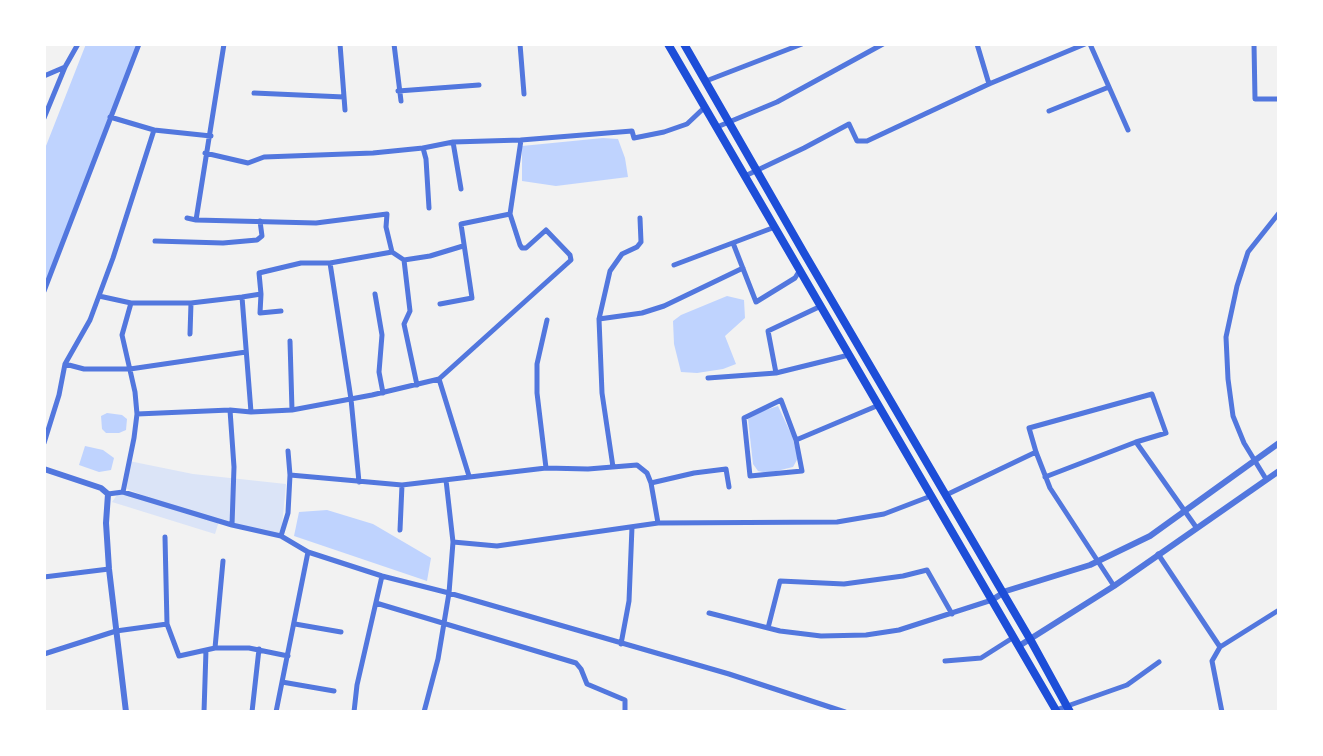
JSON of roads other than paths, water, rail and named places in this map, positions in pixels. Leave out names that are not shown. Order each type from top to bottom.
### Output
[{"type":"main road","points":[[668,44],[1057,711]]},
{"type":"main road","points":[[684,44],[1068,709]]},
{"type":"street","points":[[44,118],[65,67],[78,44]]},
{"type":"street","points":[[44,291],[139,44]]},
{"type":"street","points":[[196,220],[224,44]]},
{"type":"street","points":[[340,44],[345,110]]},
{"type":"street","points":[[394,44],[401,101]]},
{"type":"street","points":[[520,44],[524,94]]},
{"type":"street","points":[[706,81],[803,44]]},
{"type":"street","points":[[717,127],[778,102],[883,44]]},
{"type":"street","points":[[977,44],[989,84]]},
{"type":"street","points":[[745,176],[849,124],[858,141],[867,141],[989,84],[1088,44],[1128,130]]},
{"type":"street","points":[[1254,44],[1255,99],[1279,99]]},
{"type":"street","points":[[44,76],[65,67]]},
{"type":"street","points":[[398,91],[479,85]]},
{"type":"street","points":[[1049,111],[1109,87]]},
{"type":"street","points":[[254,93],[344,97]]},
{"type":"street","points":[[205,153],[248,163],[264,157],[423,148],[453,142],[521,140],[632,131],[634,138],[687,124],[705,107]]},
{"type":"street","points":[[110,117],[154,130],[211,136]]},
{"type":"street","points":[[44,443],[59,395],[65,364],[90,320],[154,130]]},
{"type":"street","points":[[136,414],[292,410],[383,393],[439,379],[570,260],[570,255],[546,230],[522,248],[510,214],[521,140]]},
{"type":"street","points":[[453,142],[461,189]]},
{"type":"street","points":[[423,148],[429,208]]},
{"type":"street","points":[[1266,479],[1244,443],[1233,416],[1226,337],[1237,286],[1248,252],[1279,213]]},
{"type":"street","points":[[187,218],[316,223],[387,214],[386,227],[392,251],[404,260],[430,256],[463,246]]},
{"type":"street","points":[[440,304],[472,298],[461,224],[510,214]]},
{"type":"street","points":[[613,467],[601,377],[599,319],[610,271],[622,254],[641,242],[640,218]]},
{"type":"street","points":[[155,241],[223,243],[257,240],[262,236],[260,221]]},
{"type":"street","points":[[674,265],[775,227]]},
{"type":"street","points":[[733,243],[755,302],[795,278],[800,270]]},
{"type":"street","points":[[281,311],[260,313],[259,273],[301,263],[330,263],[392,251]]},
{"type":"street","points":[[404,260],[410,311],[404,324],[417,385]]},
{"type":"street","points":[[330,263],[351,399],[359,482]]},
{"type":"street","points":[[599,319],[642,313],[664,306],[743,268]]},
{"type":"street","points":[[375,293],[382,335],[379,372],[383,393]]},
{"type":"street","points":[[99,296],[131,303],[191,303],[261,294]]},
{"type":"street","points":[[242,297],[251,412]]},
{"type":"street","points":[[123,492],[136,414],[131,369],[122,334],[131,303]]},
{"type":"street","points":[[190,334],[191,303]]},
{"type":"street","points":[[776,373],[768,331],[821,306]]},
{"type":"street","points":[[546,468],[537,393],[537,364],[547,320]]},
{"type":"street","points":[[290,341],[292,410]]},
{"type":"street","points":[[65,364],[84,369],[131,369],[246,352]]},
{"type":"street","points":[[708,378],[776,373],[849,355]]},
{"type":"street","points":[[439,379],[470,476]]},
{"type":"street","points":[[1045,477],[1166,433],[1152,394],[1029,428],[1036,452],[1045,477],[1050,488],[1114,586]]},
{"type":"street","points":[[781,400],[796,440],[802,471],[750,476],[744,418],[781,400]]},
{"type":"street","points":[[796,440],[879,405]]},
{"type":"street","points":[[230,410],[234,467],[232,525]]},
{"type":"street","points":[[1136,442],[1196,527]]},
{"type":"street","points":[[709,613],[768,628],[821,636],[866,635],[900,630],[1098,562],[1150,536],[1279,443]]},
{"type":"street","points":[[281,536],[288,513],[288,451]]},
{"type":"street","points":[[946,495],[1036,452]]},
{"type":"street","points":[[290,475],[402,485],[546,468],[637,465],[651,482],[657,523]]},
{"type":"street","points":[[44,469],[101,488],[108,494],[123,492],[232,525],[281,536],[308,552],[382,576],[729,674],[845,712]]},
{"type":"street","points":[[651,482],[726,469],[729,487]]},
{"type":"street","points":[[1019,646],[1114,586],[1279,471]]},
{"type":"street","points":[[424,712],[449,593],[453,542],[446,480]]},
{"type":"street","points":[[400,530],[402,485]]},
{"type":"street","points":[[108,494],[106,523],[109,569],[126,712]]},
{"type":"street","points":[[453,542],[497,546],[657,523],[837,522],[884,514],[932,496]]},
{"type":"street","points":[[621,644],[629,601],[632,527]]},
{"type":"street","points":[[165,537],[167,624],[178,656],[215,648],[259,649],[288,656]]},
{"type":"street","points":[[276,712],[308,552]]},
{"type":"street","points":[[1158,554],[1220,647]]},
{"type":"street","points":[[215,648],[216,612],[223,561]]},
{"type":"street","points":[[44,577],[109,569]]},
{"type":"street","points":[[768,628],[780,581],[844,584],[927,570],[952,614]]},
{"type":"street","points":[[354,712],[357,685],[382,576]]},
{"type":"street","points":[[376,603],[576,663],[587,684],[625,700],[625,712]]},
{"type":"street","points":[[1222,712],[1212,661],[1220,647],[1279,610]]},
{"type":"street","points":[[44,654],[116,631],[167,624]]},
{"type":"street","points":[[295,624],[341,632]]},
{"type":"street","points":[[945,661],[981,658],[1014,637]]},
{"type":"street","points":[[251,712],[259,649]]},
{"type":"street","points":[[204,712],[206,650]]},
{"type":"street","points":[[1057,711],[1127,684],[1158,662]]},
{"type":"street","points":[[282,682],[334,691]]},
{"type":"water","points":[[86,44],[140,44],[44,292],[44,151]]},
{"type":"water","points":[[618,139],[628,177],[556,186],[522,181],[522,146]]},
{"type":"water","points":[[727,296],[744,300],[745,318],[725,336],[736,364],[697,373],[681,372],[674,344],[673,321]]},
{"type":"water","points":[[778,406],[792,436],[798,458],[793,467],[768,473],[758,471],[753,464],[748,419]]},
{"type":"water","points":[[107,413],[122,415],[127,419],[126,430],[106,433],[102,429],[101,416]]},
{"type":"water","points":[[85,446],[103,450],[114,458],[111,470],[99,472],[79,465]]},
{"type":"water","points":[[327,510],[373,524],[431,558],[427,581],[294,536],[299,512]]}]
